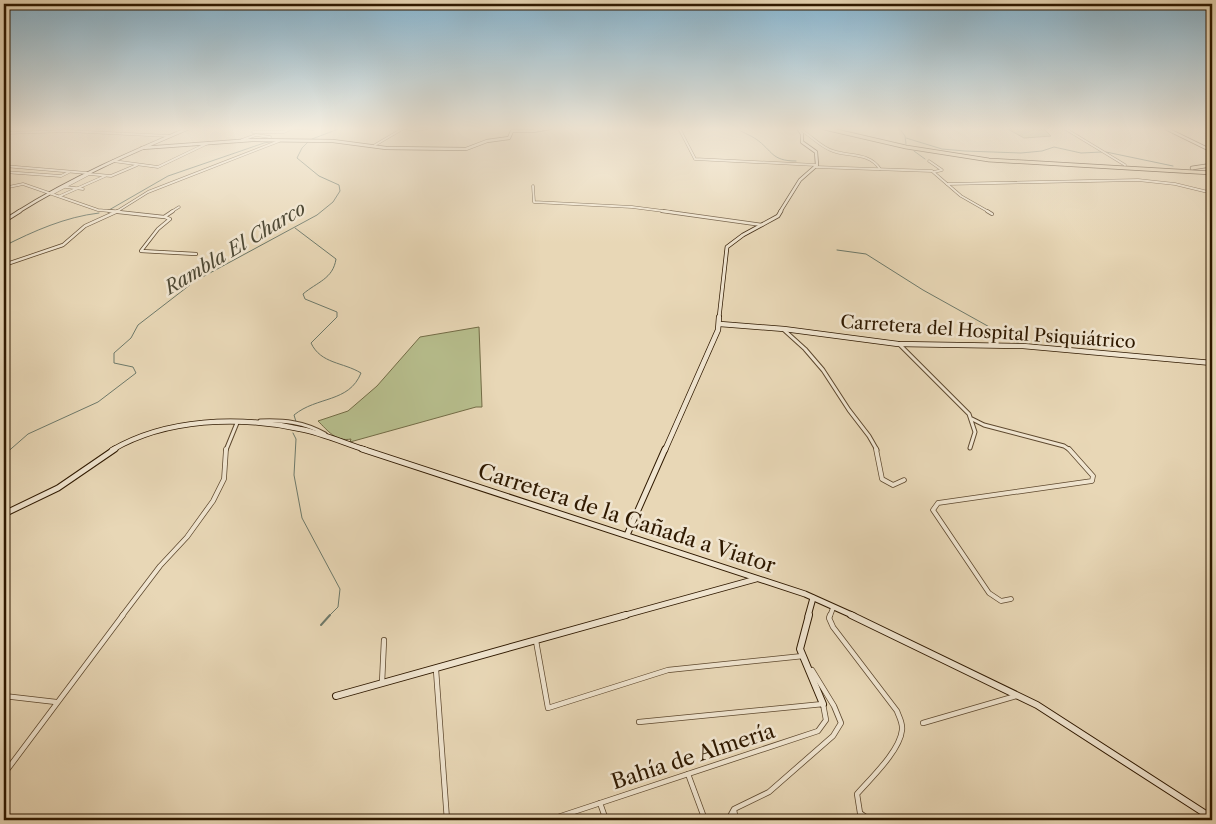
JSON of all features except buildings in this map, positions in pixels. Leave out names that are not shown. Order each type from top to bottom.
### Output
[{"type":"highway","points":[[1068,166],[1212,173]]},
{"type":"highway","points":[[1142,166],[1194,168],[1203,166]]},
{"type":"street","points":[[11,166],[111,176],[132,166]]},
{"type":"street","points":[[52,193],[101,166]]},
{"type":"street","points":[[4,265],[54,250],[63,245],[85,226],[116,212],[148,192],[212,166]]},
{"type":"street","points":[[630,536],[629,529],[718,330],[727,247],[743,235],[778,216],[800,180],[815,166]]},
{"type":"street","points":[[826,166],[933,172],[942,170],[937,166]]},
{"type":"street","points":[[23,173],[33,168]]},
{"type":"street","points":[[47,175],[56,170]]},
{"type":"street","points":[[4,172],[61,176],[70,171]]},
{"type":"street","points":[[933,172],[961,196],[992,214]]},
{"type":"street","points":[[4,221],[88,174]]},
{"type":"street","points":[[62,197],[105,176]]},
{"type":"street","points":[[947,184],[1138,180],[1169,183],[1212,193]]},
{"type":"street","points":[[4,188],[23,184],[98,210],[170,219],[158,229],[141,251],[196,254]]},
{"type":"street","points":[[533,186],[534,202],[632,207],[763,225]]},
{"type":"street","points":[[66,187],[83,189]]},
{"type":"street","points":[[164,217],[179,207]]},
{"type":"street","name":"Carretera del Hospital Psiquiátrico","points":[[720,322],[732,325],[784,329],[898,344],[1023,346],[1212,363]]},
{"type":"street","name":"Carretera del Hospital Psiquiátrico","points":[[718,330],[732,325]]},
{"type":"street","points":[[784,329],[823,370],[842,400],[869,436],[877,451],[882,479],[893,486],[898,486],[904,480]]},
{"type":"street","points":[[898,344],[969,414],[972,419],[975,437],[970,448]]},
{"type":"street","points":[[972,419],[984,425],[1064,446],[1073,452],[1093,476],[1092,481],[938,503],[934,506],[935,515],[990,594],[1001,601],[1011,599]]},
{"type":"street","name":"Carretera de la Cañada a Viator","points":[[4,514],[48,494],[121,446],[146,434],[176,426],[203,422],[250,423],[301,429],[619,532],[813,598],[1019,695],[1068,724],[1212,818]]},
{"type":"street","points":[[4,774],[160,566],[174,552],[210,506],[225,477],[225,457],[228,441],[237,423]]},
{"type":"street","points":[[619,532],[629,529]]},
{"type":"street","points":[[336,696],[436,670],[758,579]]},
{"type":"street","points":[[639,722],[823,704],[800,649],[813,598]]},
{"type":"street","points":[[833,608],[829,618],[833,627],[897,711],[902,721],[902,733],[887,760],[857,794],[860,813],[870,820]]},
{"type":"street","points":[[382,684],[384,640]]},
{"type":"street","points":[[536,642],[548,708],[668,670],[802,656]]},
{"type":"street","points":[[728,820],[734,809],[769,792],[833,736],[841,723],[834,706],[802,656]]},
{"type":"street","points":[[436,670],[447,820]]},
{"type":"street","points":[[923,723],[1019,695]]},
{"type":"street","points":[[4,696],[57,702]]},
{"type":"street","name":"Bahía de Almería","points":[[552,820],[818,731],[826,720],[823,704]]},
{"type":"street","points":[[688,774],[705,820]]},
{"type":"street","points":[[600,804],[606,820]]},
{"type":"street","points":[[734,809],[736,820]]},
{"type":"green space","points":[[479,327],[482,407],[476,407],[350,442],[351,439],[341,439],[333,435],[318,421],[348,411],[377,386],[420,337]]},
{"type":"waterway","points":[[109,210],[168,176],[196,166]]},
{"type":"waterway","name":"Rambla El Charco","points":[[4,455],[28,434],[98,402],[136,373],[133,367],[114,363],[114,353],[131,338],[138,325],[195,281],[317,215],[333,202],[340,191],[339,185],[319,176],[307,166]]},
{"type":"waterway","points":[[4,246],[50,225],[99,213]]},
{"type":"waterway","points":[[295,228],[336,259],[328,276],[303,294],[305,299],[337,312],[337,317],[311,343],[315,350],[326,359],[361,373],[356,383],[349,390],[303,409],[294,415],[297,425]]},
{"type":"waterway","points":[[837,250],[866,254],[923,290],[1020,344]]},
{"type":"waterway","points":[[293,433],[296,439],[294,475],[302,518],[340,589],[338,607],[330,615]]},
{"type":"waterway","points":[[321,625],[330,615]]}]
